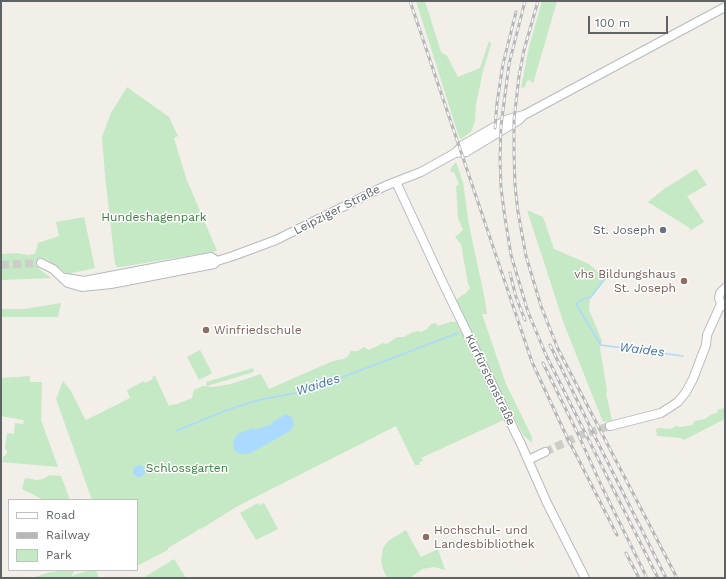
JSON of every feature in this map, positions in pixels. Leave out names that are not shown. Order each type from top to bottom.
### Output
[{"type":"main road","name":"Leipziger Straße","points":[[63,277],[68,283],[82,288],[107,284],[214,264],[216,260],[236,255],[276,240],[396,182],[421,172],[455,153],[463,145],[508,120],[524,114],[725,7]]},
{"type":"main road","name":"Kurfürstenstraße","points":[[396,182],[547,503],[585,578]]},
{"type":"main road","name":"Leipziger Straße","points":[[63,277],[84,281],[211,257],[216,260]]},
{"type":"main road","points":[[40,263],[49,267],[63,277]]},
{"type":"main road","points":[[610,426],[661,413],[678,402],[693,380],[706,345],[710,341],[724,307],[719,295],[725,288]]},
{"type":"main road","points":[[528,460],[544,452]]},
{"type":"green space","points":[[416,1],[425,1],[441,52],[447,56],[458,77],[480,68],[489,41],[491,44],[483,71],[476,104],[475,121],[471,132],[461,139],[459,137]]},
{"type":"green space","points":[[542,1],[557,1],[533,84],[530,80],[527,81],[525,87],[521,88],[529,47]]},
{"type":"green space","name":"Hundeshagenpark","points":[[127,87],[169,117],[178,136],[174,138],[186,178],[217,251],[121,267],[117,267],[115,264],[102,137],[111,113]]},
{"type":"green space","points":[[456,162],[463,182],[469,225],[484,295],[487,314],[482,314],[506,384],[532,437],[532,443],[524,436],[495,382],[455,301],[470,288],[461,244],[455,237],[463,230],[458,218],[456,186],[459,184],[454,172],[451,172],[451,168]]},
{"type":"green space","points":[[696,169],[707,185],[687,196],[704,222],[688,232],[691,229],[648,202],[664,189]]},
{"type":"green space","points":[[527,210],[543,217],[554,249],[589,264],[606,279],[590,299],[589,310],[602,341],[600,348],[607,391],[606,394],[612,420],[603,422],[564,324]]},
{"type":"green space","points":[[84,217],[95,268],[72,273],[70,276],[46,259],[40,260],[38,268],[51,278],[1,280],[1,254],[35,254],[38,243],[59,236],[56,222]]},
{"type":"green space","points":[[61,303],[58,317],[1,317],[1,309],[24,309]]},
{"type":"green space","name":"Schlossgarten","points":[[450,322],[456,322],[508,418],[421,458],[423,461],[419,462],[420,465],[415,465],[396,426],[236,507],[168,548],[168,550],[138,565],[138,499],[92,499],[56,399],[63,381],[71,391],[86,420],[130,398],[127,390],[144,381],[145,383],[153,379],[152,377],[155,376],[169,406],[192,398],[194,390],[203,386],[213,387],[231,384],[261,374],[269,389],[333,361],[343,359],[347,357],[351,351],[358,351],[364,347],[369,350],[383,343],[386,344],[397,337],[404,337],[418,331],[421,332],[427,329],[431,324],[436,323],[438,326]]},
{"type":"green space","points":[[200,350],[212,373],[199,380],[187,357]]},
{"type":"green space","points":[[253,368],[254,372],[207,386],[206,382]]},
{"type":"green space","points":[[30,376],[30,382],[42,382],[41,420],[58,467],[2,462],[3,457],[7,454],[5,448],[7,433],[14,434],[15,423],[23,424],[24,420],[1,416],[1,378]]},
{"type":"green space","points":[[725,407],[725,419],[684,440],[681,438],[657,436],[656,430],[658,428],[671,429],[675,426],[681,427],[692,425],[695,421],[705,419]]},
{"type":"green space","points":[[49,475],[61,476],[70,499],[42,499],[22,489],[25,478],[37,480],[43,479]]},
{"type":"green space","points":[[258,503],[259,505],[264,503],[278,529],[256,540],[240,513]]},
{"type":"green space","points":[[406,530],[421,557],[438,549],[445,570],[434,567],[422,569],[410,578],[387,578],[381,562],[383,548],[388,541]]},
{"type":"green space","points":[[174,559],[186,578],[143,578]]},
{"type":"green space","points":[[74,571],[71,576],[87,571],[96,571],[99,578],[32,578],[47,573]]},
{"type":"water","points":[[285,414],[293,419],[294,424],[290,431],[249,454],[241,454],[234,450],[233,442],[236,436],[240,433],[253,428],[254,430],[273,424],[272,422]]},
{"type":"water","points":[[141,465],[144,466],[144,476],[137,477],[134,476],[133,469],[134,466]]},
{"type":"waterway","name":"Waides","points":[[609,273],[591,297],[583,299],[576,304],[601,345],[683,356]]},
{"type":"waterway","name":"Waides","points":[[176,431],[227,410],[259,400],[306,391],[458,333]]},
{"type":"tunnel","points":[[1,265],[41,263]]},
{"type":"tunnel","points":[[545,452],[581,435],[610,426]]},
{"type":"railway","points":[[410,1],[532,362],[565,433],[617,535]]},
{"type":"railway","points":[[525,1],[509,64],[501,126],[501,188],[511,255],[528,312],[546,355],[658,578]]},
{"type":"railway","points":[[538,1],[524,50],[519,76],[514,120],[515,185],[526,256],[541,306],[558,349],[677,578]]},
{"type":"railway","points":[[495,128],[503,64],[516,12]]},
{"type":"railway","points":[[510,273],[516,297],[525,320]]},
{"type":"railway","points":[[550,345],[666,578]]},
{"type":"railway","points":[[543,363],[647,578]]},
{"type":"railway","points":[[626,553],[639,578]]},
{"type":"place","name":"St. Joseph","points":[[663,230]]},
{"type":"place","name":"vhs Bildungshaus St. Joseph","points":[[684,281]]},
{"type":"place","name":"Winfriedschule","points":[[206,330]]},
{"type":"place","name":"Hochschul- und Landesbibliothek","points":[[426,537]]}]
